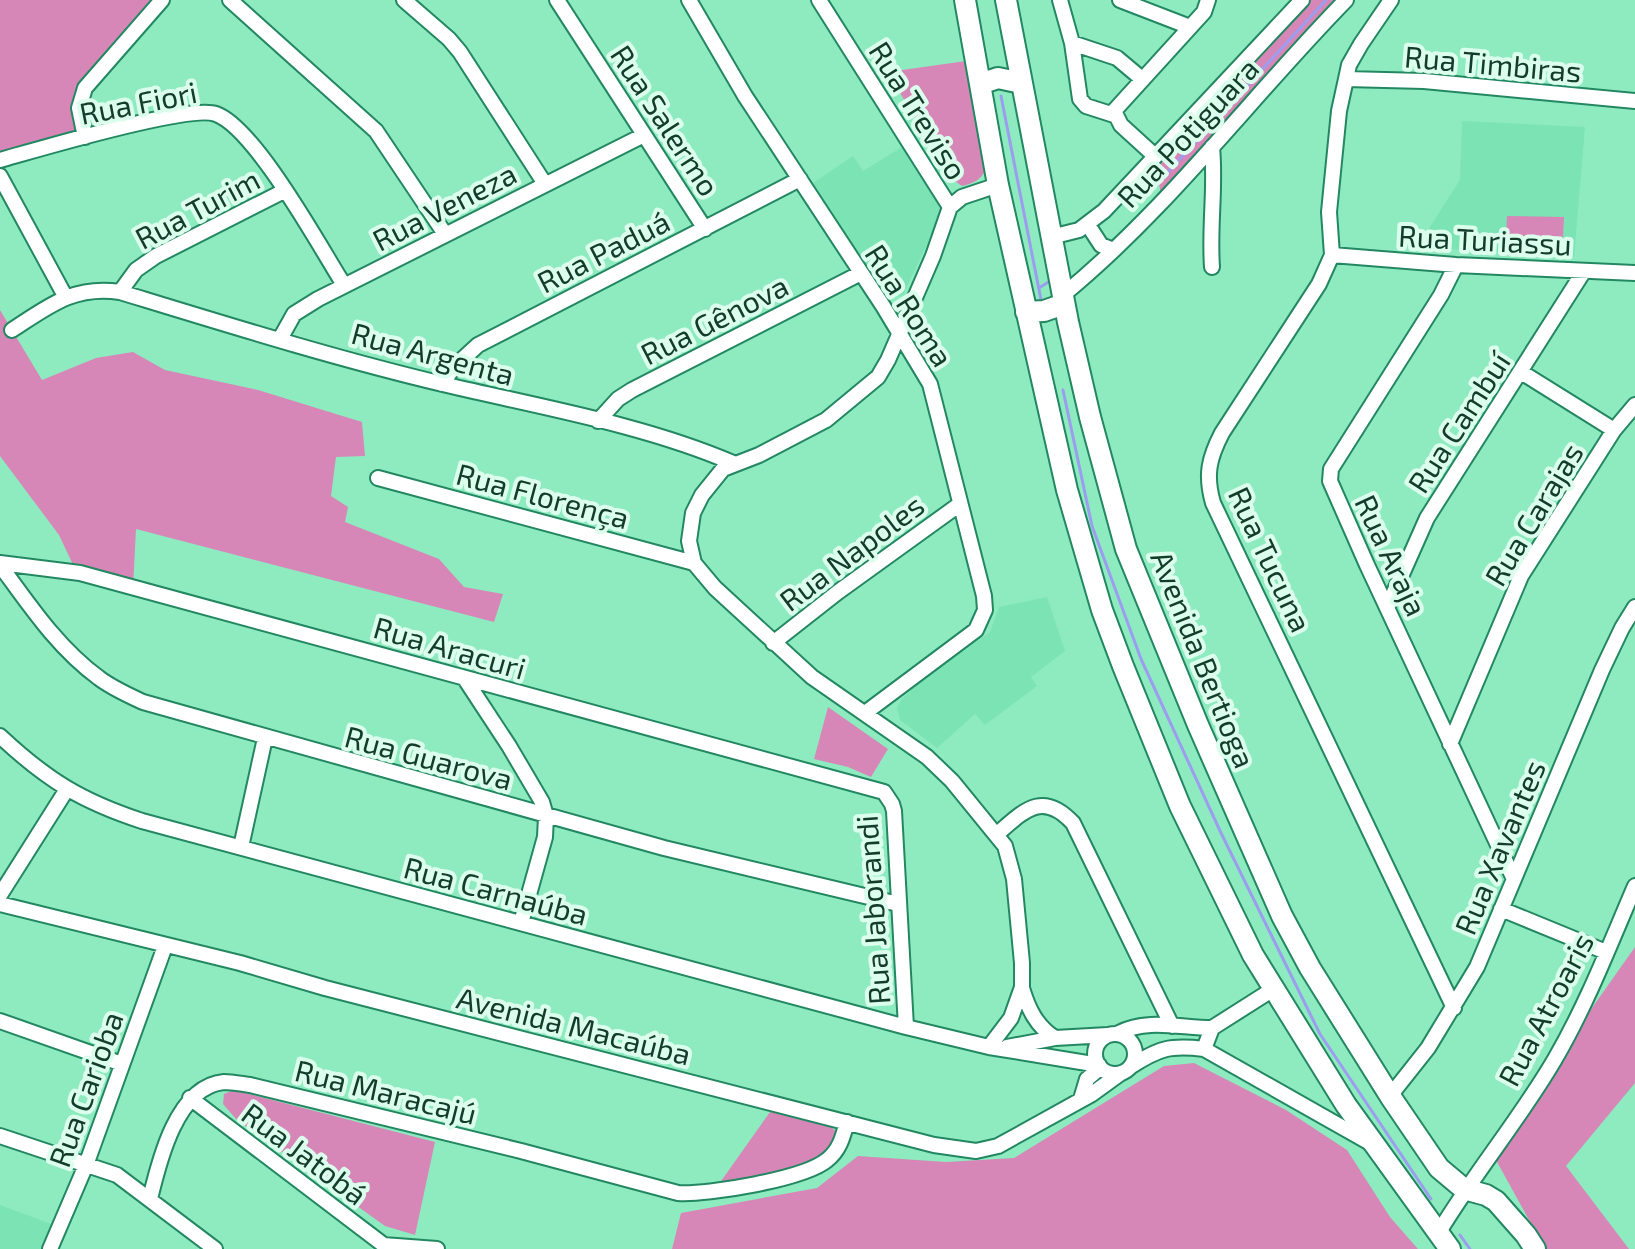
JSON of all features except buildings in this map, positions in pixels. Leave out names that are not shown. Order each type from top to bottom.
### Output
[{"type":"street","points":[[85,137],[79,108],[85,88],[162,0]]},
{"type":"street","points":[[230,0],[376,131],[445,234]]},
{"type":"street","points":[[404,0],[460,52],[545,184]]},
{"type":"street","name":"Rua Salermo","points":[[557,0],[705,229]]},
{"type":"street","name":"Rua Roma","points":[[689,0],[745,96],[900,332],[930,384],[984,596],[982,619],[967,637],[865,713]]},
{"type":"street","name":"Rua Treviso","points":[[819,0],[950,207]]},
{"type":"street","points":[[965,0],[998,185],[1080,541],[1123,666],[1180,806],[1249,947],[1346,1105],[1444,1240]]},
{"type":"street","name":"Avenida Bertioga","points":[[1006,0],[1065,307],[1086,403],[1126,549],[1252,852],[1282,916],[1317,979],[1439,1168],[1464,1189],[1496,1201],[1535,1249]]},
{"type":"street","points":[[1060,0],[1072,43],[1082,104],[1114,115],[1155,156]]},
{"type":"street","points":[[1120,0],[1190,27]]},
{"type":"street","points":[[1114,115],[1116,107],[1204,12],[1208,0]]},
{"type":"street","name":"Rua Potiguara","points":[[1051,237],[1069,234],[1088,225],[1302,0]]},
{"type":"street","name":"Rua Potiguara","points":[[1065,307],[1113,250],[1346,0]]},
{"type":"street","name":"Rua Tucuna","points":[[1391,0],[1349,65],[1339,111],[1329,212],[1332,255],[1319,284],[1222,433],[1210,460],[1208,484],[1213,503],[1454,1008]]},
{"type":"street","points":[[1072,43],[1117,58],[1142,79]]},
{"type":"street","points":[[980,84],[998,78],[1021,83]]},
{"type":"street","name":"Rua Timbiras","points":[[1346,79],[1424,81],[1635,101]]},
{"type":"street","name":"Rua Fiori","points":[[0,160],[182,113],[214,113],[237,129],[256,151],[344,285]]},
{"type":"street","name":"Rua Veneza","points":[[280,339],[294,314],[344,285],[644,135]]},
{"type":"street","points":[[1212,147],[1215,179],[1210,240],[1212,267]]},
{"type":"street","points":[[0,176],[65,296]]},
{"type":"street","name":"Rua Paduá","points":[[442,384],[454,367],[478,345],[800,179]]},
{"type":"street","points":[[998,185],[962,197],[950,207],[933,256],[878,377],[826,420],[759,455],[733,463],[714,477],[693,513],[689,541],[694,563],[702,574],[773,643],[812,677],[935,765],[997,834],[1010,858],[1014,879],[1022,987],[1028,1006],[1040,1026],[1055,1038]]},
{"type":"street","name":"Rua Turim","points":[[12,330],[65,296],[103,290],[120,292],[136,270],[156,256],[284,191]]},
{"type":"street","points":[[1088,225],[1101,245],[1113,250]]},
{"type":"street","name":"Rua Turiassu","points":[[1332,255],[1456,265],[1635,273]]},
{"type":"street","name":"Rua Araja","points":[[1456,265],[1441,295],[1331,469],[1332,487],[1513,877]]},
{"type":"street","name":"Rua Cambuí","points":[[1387,608],[1427,518],[1584,271]]},
{"type":"street","name":"Rua Gênova","points":[[598,421],[618,399],[632,390],[861,273]]},
{"type":"street","name":"Rua Argenta","points":[[120,292],[442,384],[598,421],[707,452],[733,463]]},
{"type":"street","points":[[1028,320],[1065,307]]},
{"type":"street","points":[[1521,372],[1614,430]]},
{"type":"street","name":"Rua Carajas","points":[[1450,744],[1521,576],[1614,430],[1635,405]]},
{"type":"street","name":"Rua Florença","points":[[378,478],[694,563]]},
{"type":"street","name":"Rua Napoles","points":[[773,643],[960,504]]},
{"type":"street","name":"Rua Aracuri","points":[[0,564],[80,573],[884,792]]},
{"type":"street","name":"Rua Guarova","points":[[0,564],[50,634],[100,679],[143,702],[664,848],[898,904]]},
{"type":"street","name":"Rua Xavantes","points":[[1390,1096],[1428,1048],[1477,967],[1602,670],[1635,607]]},
{"type":"street","points":[[465,679],[509,746],[542,802],[546,816],[545,837],[521,923]]},
{"type":"street","name":"Rua Carnaúba","points":[[0,736],[67,789],[84,800],[116,813],[906,1027],[994,1048],[1100,1066]]},
{"type":"street","points":[[241,847],[265,738]]},
{"type":"street","points":[[0,895],[67,789]]},
{"type":"street","name":"Rua Jaborandi","points":[[884,792],[894,811],[906,1027]]},
{"type":"street","points":[[997,834],[1026,810],[1038,805],[1049,806],[1073,823],[1172,1026]]},
{"type":"street","name":"Rua Atroaris","points":[[1444,1240],[1464,1189],[1555,1060],[1582,1008],[1635,886]]},
{"type":"street","name":"Avenida Macaúba","points":[[0,904],[240,963],[325,988],[934,1145],[976,1151],[998,1146],[1081,1099],[1150,1053],[1174,1046],[1204,1049]]},
{"type":"street","points":[[1501,909],[1606,952]]},
{"type":"street","name":"Rua Carioba","points":[[50,1249],[86,1165],[165,946]]},
{"type":"street","points":[[994,1048],[1011,1018],[1022,987]]},
{"type":"street","points":[[994,1048],[1055,1038],[1114,1034],[1131,1041],[1135,1054],[1126,1070],[1112,1074],[1100,1066],[1096,1049],[1098,1043],[1114,1034],[1130,1027],[1212,1028],[1275,988]]},
{"type":"street","points":[[0,1021],[122,1064]]},
{"type":"street","points":[[1212,1028],[1204,1049],[1374,1145]]},
{"type":"street","points":[[1081,1099],[1087,1079],[1100,1066]]},
{"type":"street","name":"Rua Maracajú","points":[[190,1098],[203,1089],[223,1082],[250,1085],[678,1193],[714,1192],[794,1176],[812,1169],[829,1159],[840,1146],[847,1122]]},
{"type":"street","points":[[150,1199],[175,1125],[190,1098]]},
{"type":"street","name":"Rua Jatobá","points":[[190,1098],[386,1247]]},
{"type":"street","points":[[0,1136],[117,1175],[215,1249]]},
{"type":"street","points":[[386,1247],[437,1249]]},
{"type":"shaded area","points":[[0,0],[162,0],[85,88],[85,137],[0,160]]},
{"type":"shaded area","points":[[1311,0],[1340,0],[1161,195],[1156,166]]},
{"type":"shaded area","points":[[966,61],[988,165],[978,179],[962,186],[949,177],[888,72]]},
{"type":"shaded area","points":[[1462,121],[1585,127],[1574,257],[1417,247],[1460,180]]},
{"type":"shaded area","points":[[902,147],[940,206],[936,225],[903,295],[892,298],[882,292],[813,183],[853,156],[863,171]]},
{"type":"shaded area","points":[[1507,216],[1564,217],[1562,256],[1505,254]]},
{"type":"shaded area","points":[[0,310],[42,380],[96,358],[133,352],[165,370],[258,390],[362,422],[365,456],[336,457],[331,496],[348,507],[345,522],[439,559],[464,587],[503,594],[494,622],[136,529],[133,588],[75,569],[59,535],[0,456]]},
{"type":"shaded area","points":[[1047,597],[1065,651],[1031,677],[1037,686],[985,725],[975,714],[937,748],[900,720],[897,708],[901,700],[922,680],[990,632],[999,607]]},
{"type":"shaded area","points":[[828,707],[888,749],[871,777],[848,767],[814,759]]},
{"type":"shaded area","points":[[1635,947],[1635,1083],[1566,1166],[1629,1249],[1545,1249],[1491,1151]]},
{"type":"shaded area","points":[[1194,1063],[1286,1110],[1347,1150],[1390,1217],[1418,1249],[672,1249],[681,1213],[817,1188],[858,1156],[946,1162],[1014,1158],[1164,1066]]},
{"type":"shaded area","points":[[234,1090],[435,1142],[415,1235],[385,1226],[237,1120],[223,1104],[224,1094]]},
{"type":"shaded area","points":[[770,1112],[825,1123],[836,1131],[830,1145],[804,1165],[719,1184]]},
{"type":"shaded area","points":[[0,1205],[54,1225],[44,1249],[0,1249]]},
{"type":"waterway","points":[[1167,173],[1326,0]]},
{"type":"waterway","points":[[1001,96],[1042,305]]},
{"type":"waterway","points":[[1039,288],[1053,279]]},
{"type":"waterway","points":[[1063,390],[1092,526],[1141,659],[1221,833],[1320,1034],[1431,1199]]},
{"type":"waterway","points":[[1460,1235],[1470,1249]]}]
